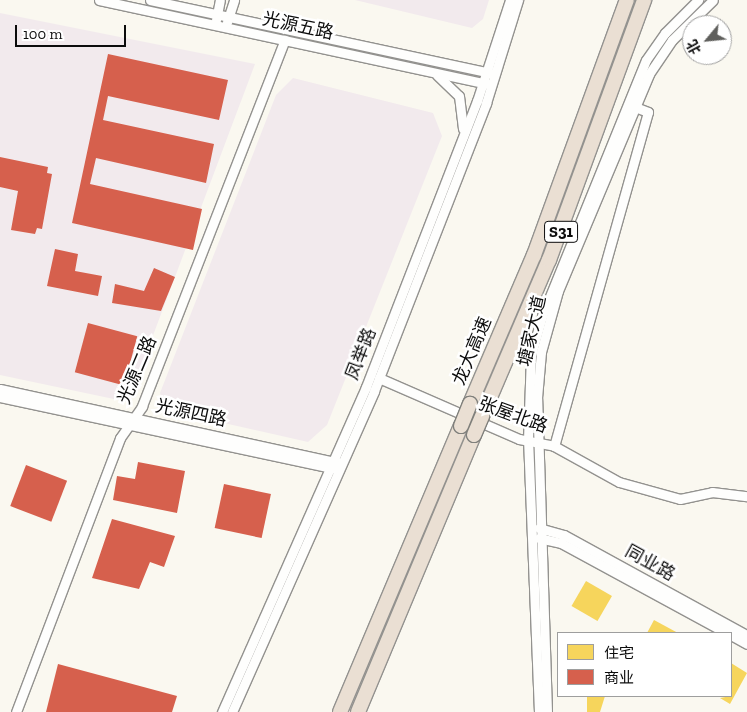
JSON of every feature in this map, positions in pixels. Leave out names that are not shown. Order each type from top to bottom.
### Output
[{"type":"highway","name":"龙大高速","points":[[340,712],[534,255],[617,32],[627,0]]},
{"type":"highway","name":"龙大高速","points":[[358,712],[553,252],[632,38],[644,0]]},
{"type":"street","name":"光源五路","points":[[98,0],[428,71],[489,79]]},
{"type":"street","name":"光源五路","points":[[150,0],[489,79]]},
{"type":"street","points":[[215,25],[220,0]]},
{"type":"street","points":[[225,27],[234,0]]},
{"type":"street","name":"凤举路","points":[[222,712],[333,464],[461,141],[489,79],[510,0]]},
{"type":"street","name":"凤举路","points":[[232,712],[342,469],[379,378],[518,0]]},
{"type":"street","name":"塘家大道","points":[[539,712],[534,528],[528,440],[530,364],[542,316],[646,60],[698,0]]},
{"type":"street","name":"塘家大道","points":[[547,712],[544,533],[538,443],[538,371],[545,335],[558,291],[635,107],[662,51],[713,0]]},
{"type":"street","name":"光源二路","points":[[16,712],[285,40]]},
{"type":"street","points":[[428,71],[450,85],[459,96],[464,112],[461,141]]},
{"type":"street","points":[[554,446],[648,112],[635,107]]},
{"type":"street","name":"张屋北路","points":[[379,378],[528,440],[554,446],[618,482],[680,499],[712,492],[747,496]]},
{"type":"street","name":"光源四路","points":[[0,389],[132,421],[333,464],[342,469]]},
{"type":"street","name":"光源四路","points":[[0,397],[132,421]]},
{"type":"street","name":"同业路","points":[[534,528],[725,632]]},
{"type":"street","name":"同业路","points":[[534,538],[544,533],[572,539],[747,635]]},
{"type":"street","points":[[732,636],[747,644]]},
{"type":"shaded area","points":[[355,0],[489,0],[483,19],[472,28]]},
{"type":"shaded area","points":[[0,13],[255,64],[128,402],[0,375]]},
{"type":"shaded area","points":[[293,78],[433,113],[442,136],[327,425],[308,442],[166,410],[160,393],[276,95]]},
{"type":"building: 住宅","points":[[586,581],[612,596],[597,621],[572,606]]},
{"type":"building: 住宅","points":[[654,620],[676,632],[648,632]]},
{"type":"building: 住宅","points":[[732,664],[747,673],[730,704],[720,698],[732,697]]},
{"type":"building: 住宅","points":[[587,697],[605,697],[600,712],[587,712]]},
{"type":"building: 商业","points":[[108,54],[228,80],[219,120],[108,96],[103,120],[214,144],[206,183],[96,158],[90,184],[202,209],[193,250],[72,223]]},
{"type":"building: 商业","points":[[0,157],[48,167],[47,173],[52,174],[42,229],[37,228],[35,234],[11,230],[18,191],[0,187]]},
{"type":"building: 商业","points":[[55,249],[78,254],[75,271],[102,276],[98,296],[47,286]]},
{"type":"building: 商业","points":[[154,268],[175,277],[161,311],[112,303],[115,284],[144,291]]},
{"type":"building: 商业","points":[[88,323],[137,336],[124,385],[75,372]]},
{"type":"building: 商业","points":[[138,462],[185,471],[177,513],[113,500],[117,476],[135,479]]},
{"type":"building: 商业","points":[[26,465],[67,481],[51,522],[10,506]]},
{"type":"building: 商业","points":[[224,484],[271,494],[262,538],[215,528]]},
{"type":"building: 商业","points":[[112,519],[175,536],[164,567],[150,562],[139,589],[92,578]]},
{"type":"building: 商业","points":[[58,664],[177,696],[172,712],[46,712]]}]
